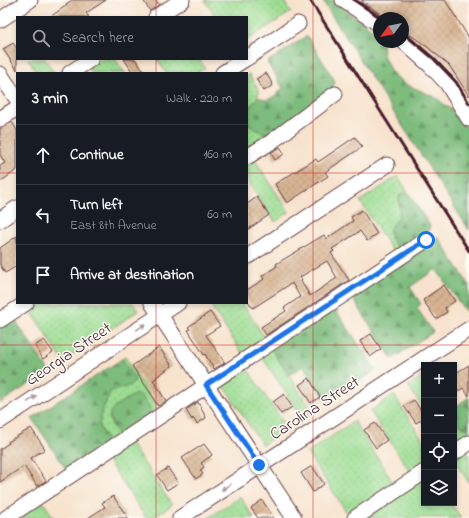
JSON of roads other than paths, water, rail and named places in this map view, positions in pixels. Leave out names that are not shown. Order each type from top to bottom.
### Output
[{"type":"street","points":[[0,20],[30,0]]},
{"type":"street","points":[[158,16],[182,0]]},
{"type":"street","points":[[343,0],[373,20]]},
{"type":"street","points":[[248,57],[298,24]]},
{"type":"street","points":[[409,46],[447,83],[469,119]]},
{"type":"street","points":[[72,72],[90,60]]},
{"type":"street","points":[[225,72],[243,60]]},
{"type":"street","points":[[0,74],[16,98]]},
{"type":"street","points":[[248,156],[271,142],[335,94]]},
{"type":"street","points":[[0,119],[16,109]]},
{"type":"street","points":[[248,256],[387,165]]},
{"type":"street","points":[[0,220],[16,209]]},
{"type":"street","points":[[6,518],[426,240]]},
{"type":"street","points":[[0,320],[24,304]]},
{"type":"street","name":"Georgia Street","points":[[0,421],[156,309],[174,304]]},
{"type":"street","points":[[156,309],[294,518]]},
{"type":"street","name":"Carolina Street","points":[[180,518],[469,329]]},
{"type":"street","points":[[457,450],[469,443]]},
{"type":"street","points":[[354,518],[421,474]]},
{"type":"railway","points":[[310,0],[469,251]]},
{"type":"railway","points":[[354,0],[373,13]]},
{"type":"railway","points":[[409,38],[433,58],[456,82],[469,103]]}]
